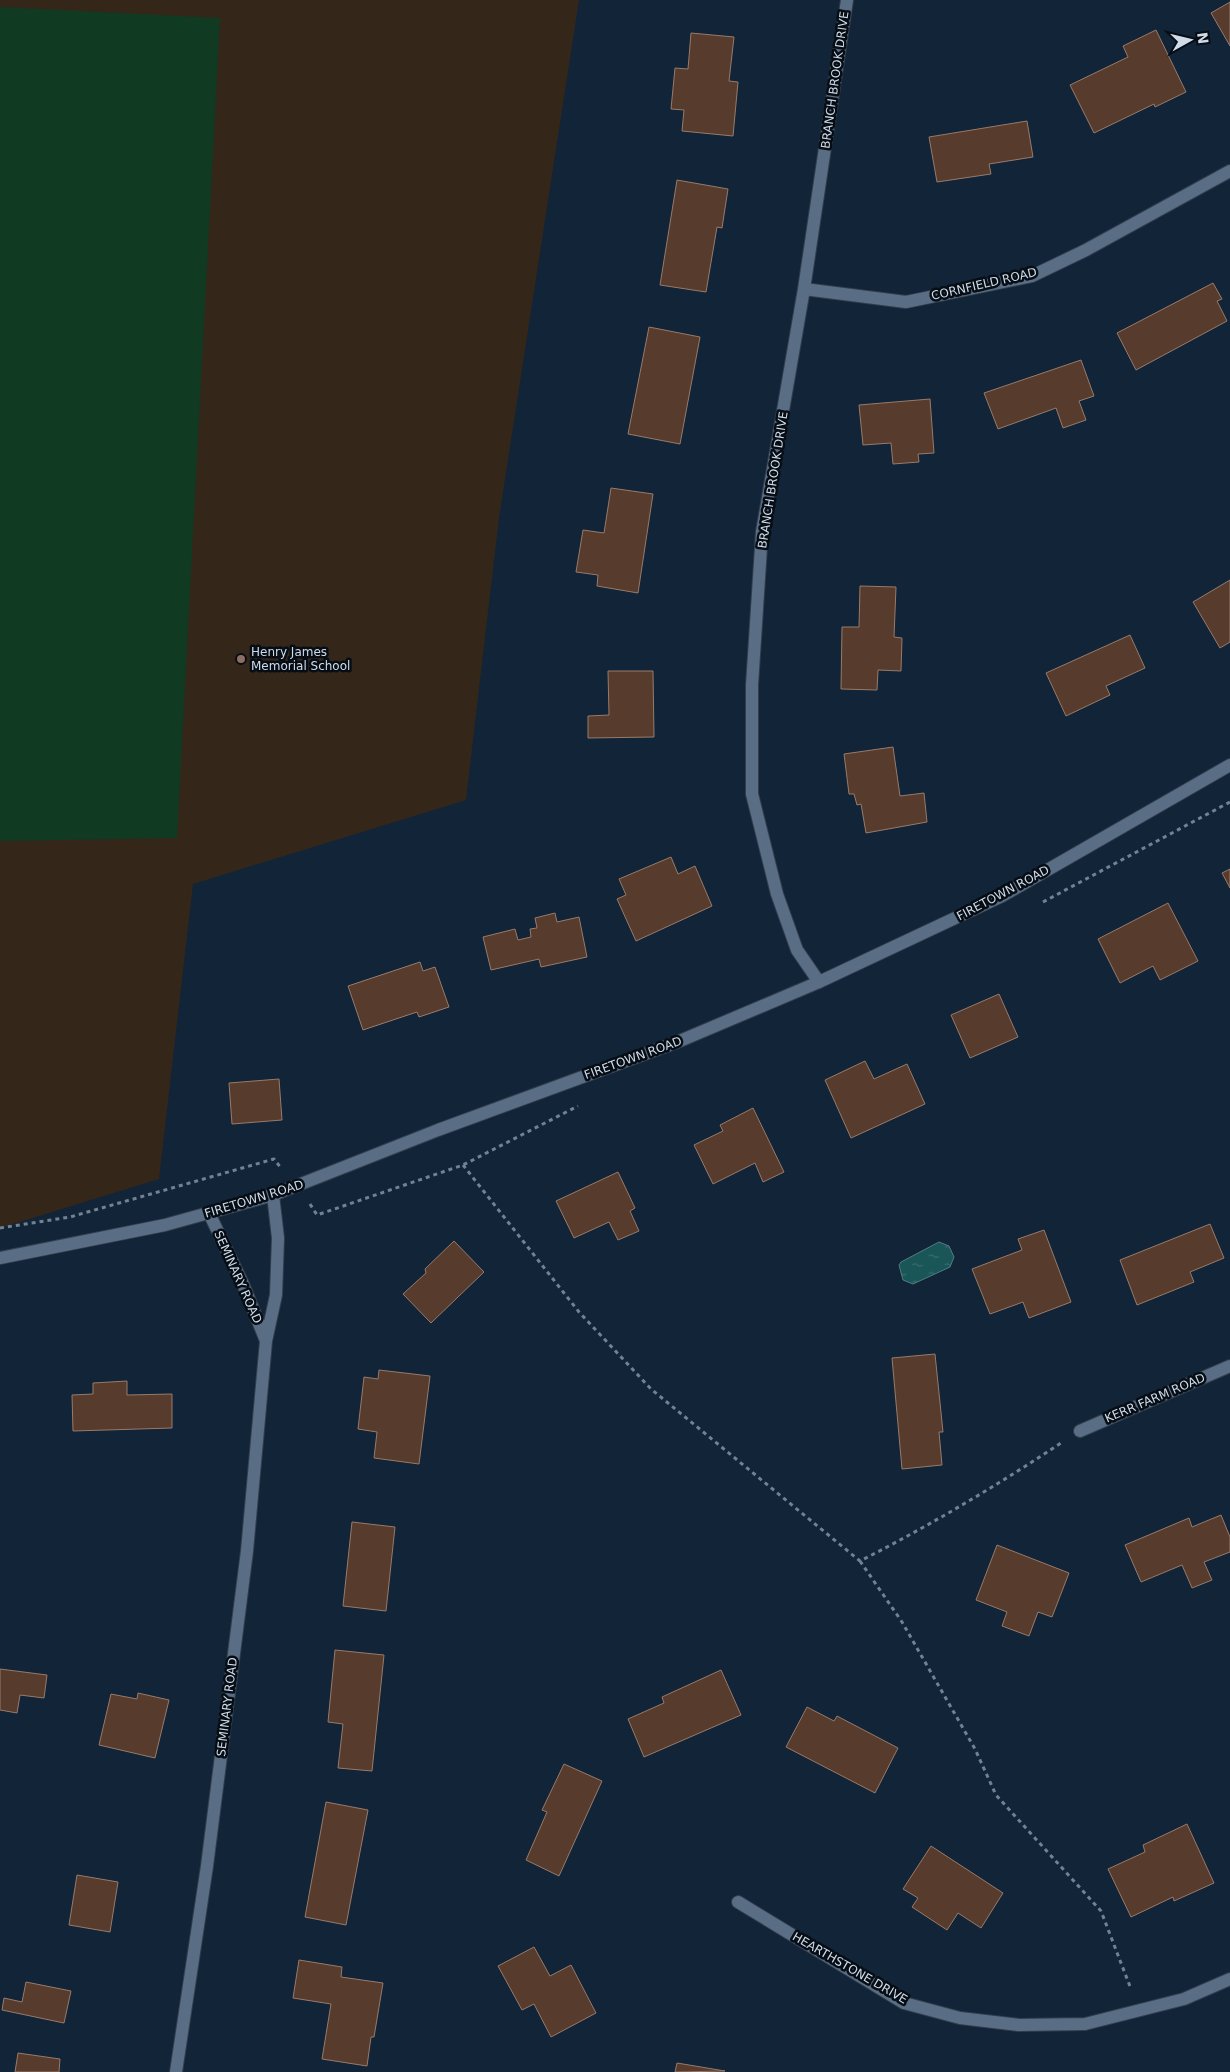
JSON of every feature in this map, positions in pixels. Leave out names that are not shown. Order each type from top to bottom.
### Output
[{"type":"street","name":"BRANCH BROOK DRIVE","points":[[819,982],[797,950],[777,894],[752,794],[752,685],[762,532],[804,289],[847,0]]},
{"type":"street","name":"CORNFIELD ROAD","points":[[804,289],[906,302],[1032,276],[1086,250],[1230,171]]},
{"type":"street","name":"FIRETOWN ROAD","points":[[0,1258],[165,1225],[273,1195],[438,1130],[675,1043],[819,982],[1002,896],[1230,765]]},
{"type":"street","name":"SEMINARY ROAD","points":[[176,2072],[208,1866],[245,1570],[266,1341],[276,1294],[278,1238],[273,1195]]},
{"type":"street","name":"SEMINARY ROAD","points":[[210,1213],[243,1284],[266,1341]]},
{"type":"street","name":"KERR FARM ROAD","points":[[1080,1431],[1230,1366]]},
{"type":"street","name":"HEARTHSTONE DRIVE","points":[[738,1902],[904,2002],[960,2018],[1019,2025],[1085,2024],[1140,2012],[1184,1999],[1230,1979]]},
{"type":"path","points":[[462,1165],[579,1312],[651,1389],[860,1561],[902,1622],[975,1749],[996,1795],[1101,1911],[1140,2012]]},
{"type":"path","points":[[860,1561],[1011,1475],[1080,1431]]},
{"type":"shaded area","name":"Henry James Memorial School","points":[[0,0],[579,0],[499,518],[466,800],[193,884],[159,1179],[0,1228]]},
{"type":"shaded area","points":[[0,7],[220,18],[177,838],[0,841]]},
{"type":"water","points":[[939,1242],[949,1246],[954,1257],[950,1267],[913,1284],[903,1280],[899,1265],[901,1262]]},
{"type":"building","points":[[1230,2],[1230,46],[1211,13]]},
{"type":"building","points":[[1156,30],[1186,92],[1155,107],[1154,104],[1094,133],[1070,85],[1128,57],[1123,46]]},
{"type":"building","points":[[691,33],[734,37],[729,81],[738,82],[733,136],[682,131],[684,110],[671,109],[675,68],[688,69]]},
{"type":"building","points":[[1027,121],[1033,157],[989,164],[991,174],[937,182],[929,137]]},
{"type":"building","points":[[677,180],[728,189],[722,228],[717,227],[706,292],[660,285]]},
{"type":"building","points":[[1213,283],[1222,299],[1217,301],[1227,321],[1136,370],[1117,333]]},
{"type":"building","points":[[649,327],[700,337],[680,444],[628,434]]},
{"type":"building","points":[[1081,360],[1094,396],[1079,401],[1086,420],[1063,428],[1056,408],[998,429],[984,393]]},
{"type":"building","points":[[930,399],[934,453],[918,454],[919,462],[893,464],[891,443],[863,445],[859,405]]},
{"type":"building","points":[[611,488],[653,494],[638,593],[597,586],[598,575],[576,572],[583,530],[604,533]]},
{"type":"building","points":[[1230,580],[1230,642],[1220,648],[1193,602]]},
{"type":"building","points":[[860,586],[896,587],[894,637],[902,638],[901,671],[878,670],[877,690],[841,689],[842,627],[859,627]]},
{"type":"building","points":[[1130,635],[1145,668],[1106,686],[1110,695],[1066,716],[1046,673]]},
{"type":"building","points":[[608,671],[653,671],[654,737],[588,738],[588,716],[609,715]]},
{"type":"building","points":[[893,747],[900,796],[924,793],[927,822],[866,833],[861,804],[857,805],[854,794],[849,794],[844,754]]},
{"type":"building","points":[[671,857],[678,874],[695,866],[712,906],[636,941],[617,899],[626,895],[619,879]]},
{"type":"building","points":[[1230,869],[1230,888],[1222,873]]},
{"type":"building","points":[[1168,903],[1198,961],[1160,980],[1153,966],[1120,983],[1098,939]]},
{"type":"building","points":[[555,913],[557,922],[579,917],[587,957],[541,967],[539,959],[491,970],[483,937],[515,929],[518,940],[531,937],[530,929],[537,928],[535,918]]},
{"type":"building","points":[[420,962],[423,971],[435,967],[449,1007],[419,1017],[417,1012],[363,1030],[348,986]]},
{"type":"building","points":[[999,994],[1018,1037],[970,1058],[951,1015]]},
{"type":"building","points":[[865,1061],[874,1079],[907,1064],[925,1104],[851,1138],[825,1080]]},
{"type":"building","points":[[279,1079],[282,1120],[232,1124],[229,1083]]},
{"type":"building","points":[[753,1108],[784,1172],[763,1182],[755,1163],[713,1184],[694,1145],[723,1131],[720,1125]]},
{"type":"building","points":[[618,1172],[635,1208],[630,1211],[639,1231],[618,1240],[609,1222],[574,1238],[556,1201]]},
{"type":"building","points":[[1210,1224],[1224,1258],[1190,1272],[1194,1282],[1137,1305],[1120,1260]]},
{"type":"building","points":[[1044,1230],[1071,1302],[1029,1318],[1023,1302],[990,1314],[972,1269],[1022,1250],[1018,1239]]},
{"type":"building","points":[[454,1241],[484,1272],[431,1323],[403,1294],[426,1273],[425,1269]]},
{"type":"building","points":[[935,1354],[943,1432],[939,1432],[942,1465],[902,1469],[892,1358]]},
{"type":"building","points":[[379,1370],[430,1376],[419,1464],[374,1458],[377,1432],[358,1429],[364,1377],[378,1379]]},
{"type":"building","points":[[127,1381],[127,1395],[172,1394],[172,1428],[73,1431],[72,1395],[93,1394],[93,1383]]},
{"type":"building","points":[[1221,1515],[1230,1537],[1230,1552],[1204,1562],[1212,1580],[1192,1588],[1182,1565],[1141,1582],[1125,1545],[1189,1518],[1192,1527]]},
{"type":"building","points":[[352,1522],[395,1527],[386,1611],[343,1606]]},
{"type":"building","points":[[997,1545],[1069,1573],[1052,1617],[1038,1612],[1029,1636],[1002,1626],[1007,1612],[976,1600]]},
{"type":"building","points":[[335,1650],[384,1655],[372,1771],[338,1768],[343,1724],[328,1722]]},
{"type":"building","points":[[0,1669],[47,1675],[44,1698],[20,1695],[17,1713],[0,1710]]},
{"type":"building","points":[[721,1670],[741,1715],[644,1757],[628,1719],[664,1703],[662,1697]]},
{"type":"building","points":[[138,1693],[169,1700],[155,1758],[99,1745],[111,1694],[137,1699]]},
{"type":"building","points":[[807,1707],[834,1721],[837,1716],[898,1748],[875,1793],[786,1747]]},
{"type":"building","points":[[564,1764],[602,1781],[559,1876],[526,1860],[547,1812],[542,1810]]},
{"type":"building","points":[[326,1802],[368,1810],[346,1925],[305,1917]]},
{"type":"building","points":[[1187,1824],[1214,1883],[1174,1901],[1173,1897],[1131,1917],[1108,1869],[1145,1852],[1143,1845]]},
{"type":"building","points":[[931,1846],[1003,1893],[981,1928],[958,1913],[947,1930],[912,1907],[918,1898],[903,1889]]},
{"type":"building","points":[[77,1875],[118,1882],[110,1932],[69,1925]]},
{"type":"building","points":[[534,1947],[550,1976],[571,1965],[596,2013],[551,2037],[534,2004],[522,2010],[498,1966]]},
{"type":"building","points":[[299,1960],[342,1967],[341,1977],[383,1983],[374,2037],[371,2037],[367,2066],[322,2059],[331,2004],[293,1998]]},
{"type":"building","points":[[26,1982],[71,1991],[64,2023],[2,2010],[4,1998],[22,2002]]},
{"type":"building","points":[[18,2053],[60,2059],[59,2072],[15,2072]]},
{"type":"building","points":[[677,2063],[725,2071],[675,2072]]},
{"type":"place","name":"Henry James Memorial School","points":[[241,659]]}]
